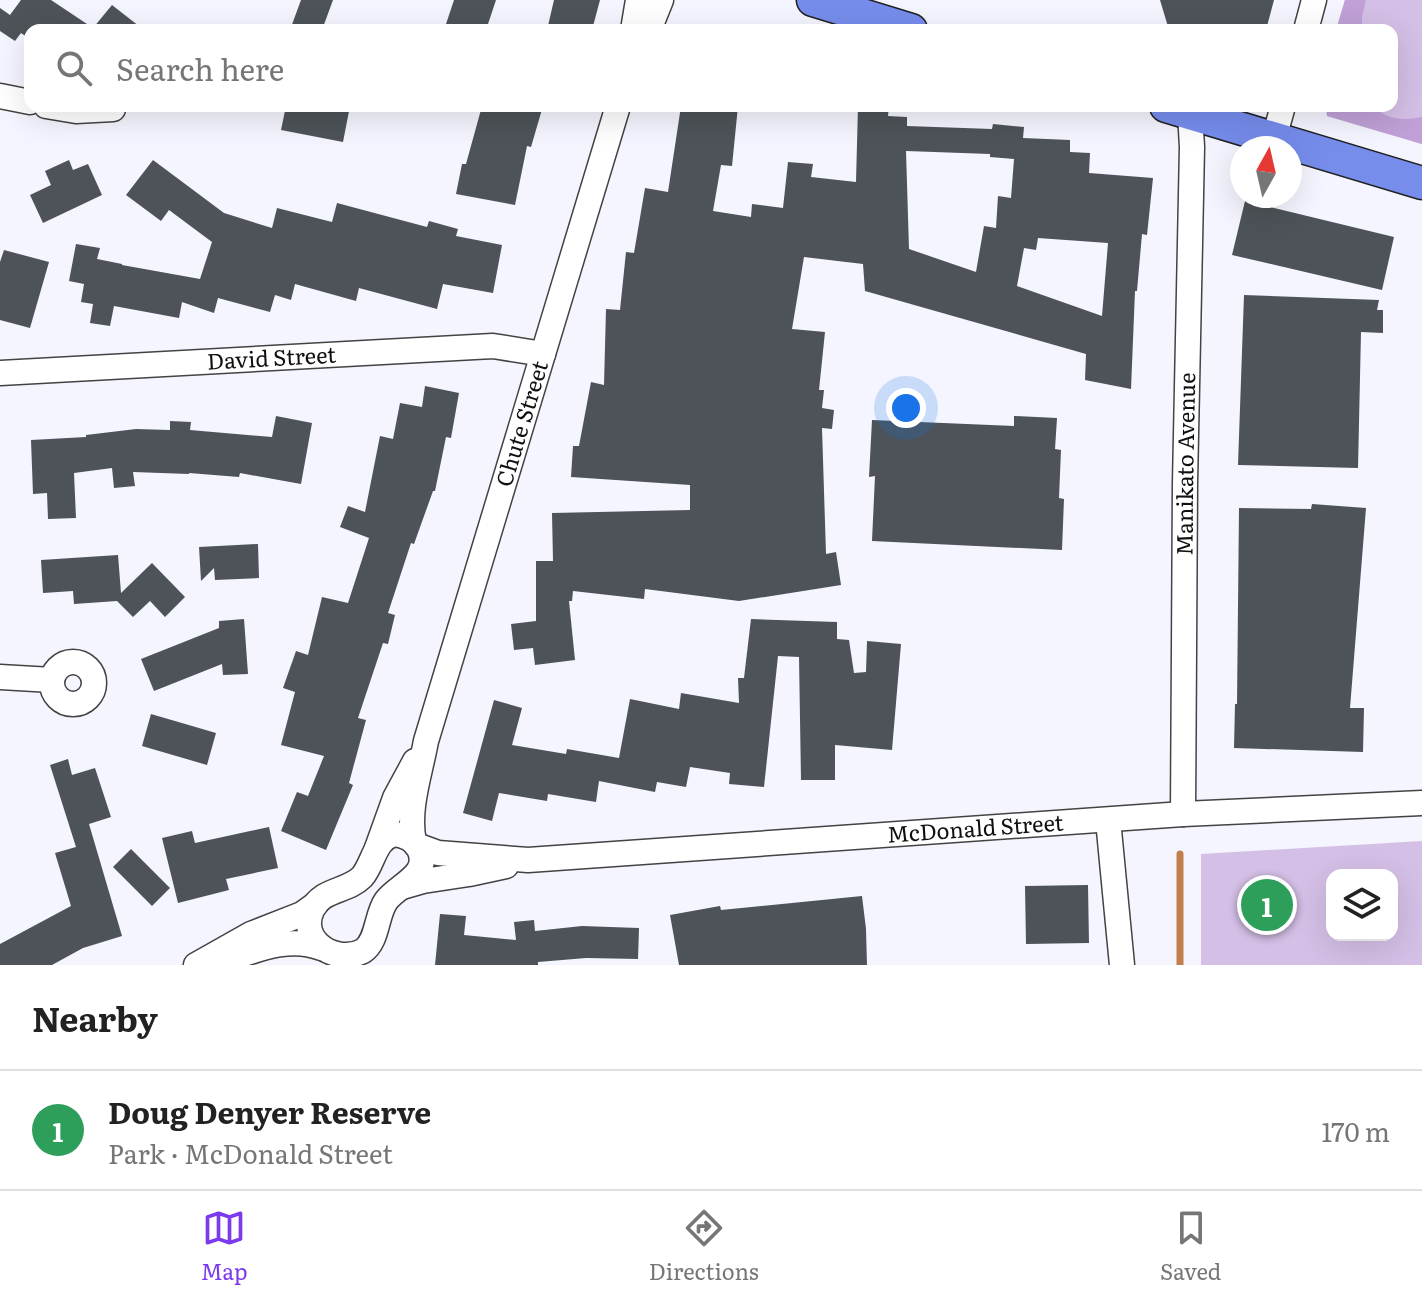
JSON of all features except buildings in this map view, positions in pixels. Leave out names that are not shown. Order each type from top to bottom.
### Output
[{"type":"main road","points":[[813,0],[891,24]]},
{"type":"main road","points":[[1185,112],[1267,136]]},
{"type":"main road","points":[[1302,147],[1422,183]]},
{"type":"street","points":[[634,24],[638,0]]},
{"type":"street","points":[[651,24],[661,0]]},
{"type":"street","points":[[1308,24],[1314,0]]},
{"type":"street","points":[[0,96],[24,101]]},
{"type":"street","name":"Chute Street","points":[[398,889],[420,868],[421,857],[411,831],[426,741],[616,112]]},
{"type":"street","name":"Manikato Avenue","points":[[1179,112],[1192,147],[1185,483],[1183,814]]},
{"type":"street","points":[[1275,136],[1281,112]]},
{"type":"street","name":"David Street","points":[[0,373],[493,346],[543,354]]},
{"type":"street","points":[[0,677],[52,680]]},
{"type":"street","name":"Chute Street","points":[[374,853],[400,787],[426,741]]},
{"type":"street","name":"McDonald Street","points":[[374,853],[381,841],[391,834],[401,835],[433,852],[447,855],[528,860],[1183,814],[1422,803]]},
{"type":"street","points":[[1108,820],[1122,965]]},
{"type":"street","points":[[196,965],[251,934],[298,916],[329,894],[354,883],[368,867],[374,853]]},
{"type":"street","name":"McDonald Street","points":[[398,889],[528,860]]},
{"type":"street","points":[[367,965],[383,905],[398,889]]},
{"type":"street","points":[[316,904],[310,915],[309,927],[312,937],[326,954]]},
{"type":"street","points":[[210,965],[288,942],[305,943],[326,954],[339,956],[358,953],[367,947],[374,934]]},
{"type":"shaded area","points":[[1345,0],[1422,0],[1422,144],[1327,116],[1327,112],[1398,112],[1398,24],[1338,24]]},
{"type":"shaded area","points":[[1345,0],[1366,0],[1362,24],[1338,24]]},
{"type":"shaded area","points":[[1327,112],[1381,112],[1396,118],[1422,117],[1422,144],[1327,116]]},
{"type":"shaded area","points":[[1422,841],[1422,965],[1201,965],[1201,854]]},
{"type":"waterway","points":[[1180,854],[1180,965]]},
{"type":"place","name":"Doug Denyer Reserve","points":[[1267,905]]}]
